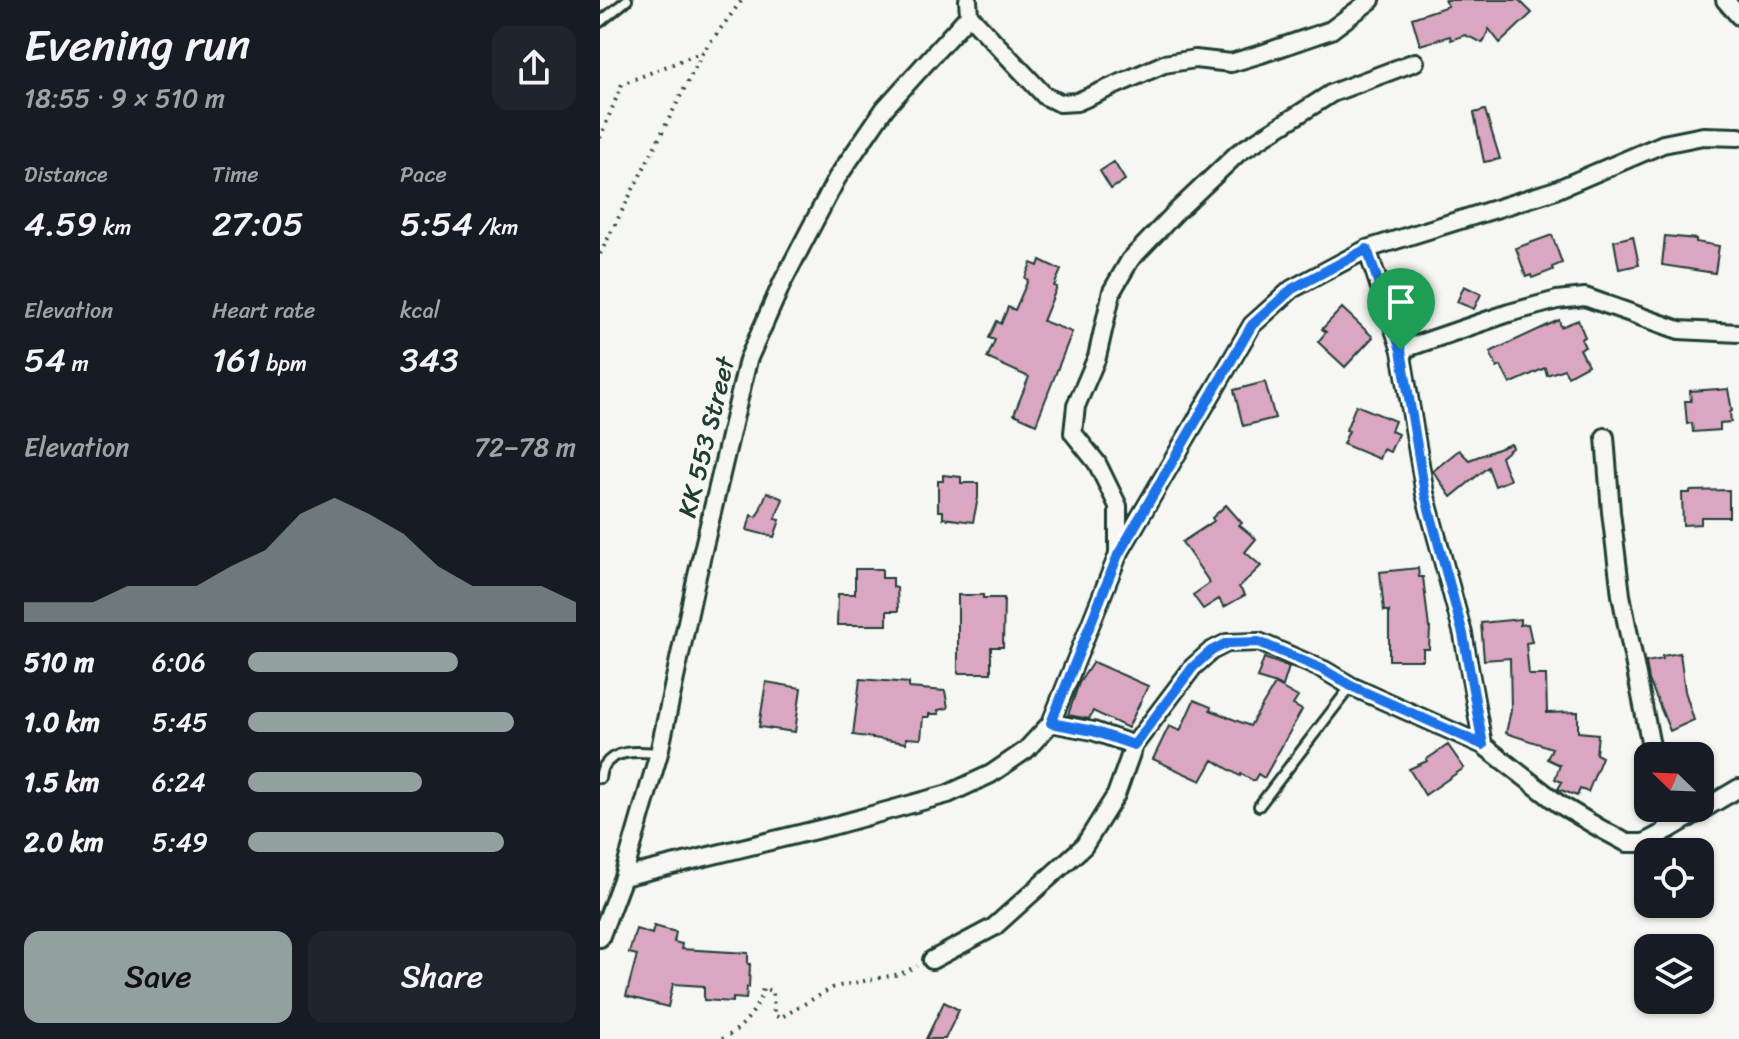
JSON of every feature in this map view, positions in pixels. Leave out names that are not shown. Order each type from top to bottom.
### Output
[{"type":"street","points":[[968,7],[1045,96],[1060,103],[1077,102],[1164,64],[1195,59],[1231,63],[1261,54],[1331,30],[1371,0]]},
{"type":"street","points":[[1725,0],[1739,16]]},
{"type":"street","name":"KK 553 Street","points":[[600,938],[623,877],[659,753],[748,360],[783,281],[837,178],[885,108],[968,7]]},
{"type":"street","points":[[1118,555],[1118,506],[1097,463],[1073,433],[1076,406],[1097,357],[1112,291],[1130,260],[1238,153],[1332,93],[1415,62]]},
{"type":"street","points":[[623,877],[948,794],[991,774],[1026,750],[1051,723],[1118,555],[1252,325],[1292,289],[1367,249],[1553,191],[1663,144],[1703,136],[1739,137]]},
{"type":"street","points":[[1367,249],[1401,350],[1425,494],[1463,634],[1483,745]]},
{"type":"street","points":[[1401,350],[1509,313],[1557,300],[1585,297],[1679,330],[1739,333]]},
{"type":"street","points":[[1605,437],[1621,595],[1650,742]]},
{"type":"street","points":[[932,960],[994,927],[1084,846],[1116,795],[1134,745],[1193,667],[1211,651],[1227,643],[1259,642],[1483,745],[1559,804],[1627,843],[1644,843],[1739,788]]},
{"type":"street","points":[[1051,723],[1093,731],[1134,745]]},
{"type":"street","points":[[1667,822],[1668,830]]},
{"type":"lane","points":[[600,22],[627,0]]},
{"type":"lane","points":[[1259,806],[1351,686]]},
{"type":"lane","points":[[600,778],[604,766],[617,755],[629,752],[659,753]]},
{"type":"path","points":[[600,254],[703,52],[742,0]]},
{"type":"path","points":[[600,138],[622,84],[703,52]]},
{"type":"path","points":[[722,1039],[733,1034],[751,1014],[761,1000],[763,988],[773,992],[774,1015],[780,1018],[834,987],[900,974],[932,960]]},
{"type":"building","points":[[1445,0],[1519,0],[1532,13],[1500,43],[1489,29],[1483,43],[1465,35],[1420,45],[1412,18],[1448,6]]},
{"type":"building","points":[[1485,110],[1500,159],[1484,162],[1474,113]]},
{"type":"building","points":[[1114,162],[1125,180],[1111,189],[1100,171]]},
{"type":"building","points":[[1552,235],[1562,263],[1552,267],[1553,270],[1532,278],[1531,275],[1526,277],[1516,248]]},
{"type":"building","points":[[1633,236],[1639,265],[1619,269],[1614,241]]},
{"type":"building","points":[[1665,236],[1696,239],[1696,242],[1719,246],[1715,273],[1662,265]]},
{"type":"building","points":[[1040,260],[1061,270],[1043,321],[1072,332],[1036,424],[1014,414],[1029,377],[987,358],[995,340],[989,338],[997,321],[1001,324],[1008,307],[1015,310],[1028,280],[1025,278],[1031,263],[1038,266]]},
{"type":"building","points":[[1464,286],[1481,294],[1474,309],[1457,302]]},
{"type":"building","points":[[1342,308],[1373,337],[1345,367],[1318,342],[1326,332],[1322,329]]},
{"type":"building","points":[[1559,320],[1561,327],[1578,320],[1585,337],[1581,339],[1585,347],[1580,349],[1588,365],[1568,376],[1564,369],[1547,375],[1545,368],[1510,384],[1501,366],[1497,368],[1490,352]]},
{"type":"building","points":[[1265,382],[1275,418],[1243,426],[1234,390]]},
{"type":"building","points":[[1728,389],[1731,422],[1720,423],[1720,430],[1693,432],[1692,423],[1687,424],[1685,401],[1691,401],[1690,391]]},
{"type":"building","points":[[1356,405],[1395,421],[1391,431],[1398,434],[1390,452],[1383,449],[1379,459],[1343,444]]},
{"type":"building","points":[[1511,444],[1513,447],[1501,457],[1510,480],[1495,486],[1488,467],[1451,497],[1433,471],[1459,450],[1469,460]]},
{"type":"building","points":[[943,475],[961,477],[961,483],[978,483],[973,522],[943,518],[943,511],[938,511],[938,481],[943,481]]},
{"type":"building","points":[[1729,490],[1729,517],[1701,517],[1701,524],[1683,525],[1682,493]]},
{"type":"building","points":[[767,492],[783,499],[775,519],[780,520],[774,537],[747,530],[751,515],[757,517]]},
{"type":"building","points":[[1226,505],[1242,523],[1239,525],[1256,539],[1245,552],[1261,566],[1239,587],[1245,595],[1224,607],[1219,599],[1203,609],[1193,595],[1210,583],[1182,542],[1214,521],[1212,518]]},
{"type":"building","points":[[1418,568],[1419,577],[1423,577],[1430,628],[1429,649],[1423,649],[1423,660],[1389,660],[1389,611],[1384,611],[1380,572]]},
{"type":"building","points":[[855,569],[882,569],[882,578],[893,578],[893,587],[897,588],[898,611],[887,611],[887,625],[837,625],[838,594],[855,594]]},
{"type":"building","points":[[958,595],[1004,598],[1003,647],[991,647],[991,673],[958,673]]},
{"type":"building","points":[[1520,619],[1520,625],[1528,624],[1532,642],[1526,643],[1529,675],[1546,675],[1547,713],[1578,712],[1578,732],[1598,734],[1596,754],[1602,757],[1588,792],[1580,789],[1577,796],[1558,789],[1562,782],[1555,779],[1560,765],[1547,759],[1552,748],[1506,733],[1511,710],[1510,658],[1484,660],[1481,623]]},
{"type":"building","points":[[1680,653],[1685,691],[1694,720],[1670,731],[1649,680],[1646,662]]},
{"type":"building","points":[[1264,658],[1289,667],[1283,686],[1257,678]]},
{"type":"building","points":[[1093,662],[1148,686],[1128,728],[1093,711],[1089,719],[1068,715],[1079,683]]},
{"type":"building","points":[[860,679],[909,683],[909,688],[945,691],[948,708],[938,710],[939,714],[923,717],[921,739],[906,738],[906,743],[853,735]]},
{"type":"building","points":[[766,682],[801,688],[795,732],[759,727]]},
{"type":"building","points":[[1275,684],[1298,697],[1293,705],[1302,710],[1264,778],[1258,774],[1254,781],[1213,760],[1201,781],[1153,759],[1169,726],[1180,731],[1194,700],[1250,726]]},
{"type":"building","points":[[1448,745],[1464,768],[1425,795],[1409,769],[1427,761]]},
{"type":"building","points":[[654,926],[676,932],[674,942],[682,944],[681,949],[748,953],[749,987],[746,999],[733,998],[733,1002],[704,1000],[704,986],[673,984],[668,1007],[626,996],[637,955],[629,953],[636,929],[652,934]]},
{"type":"building","points":[[944,1002],[959,1010],[945,1039],[926,1039]]},
{"type":"route","points":[[1367,249],[1401,350],[1425,494],[1463,634],[1483,745],[1259,642],[1227,643],[1211,651],[1193,667],[1134,745],[1093,731],[1051,723],[1118,555],[1252,325],[1292,289],[1367,249]]}]
